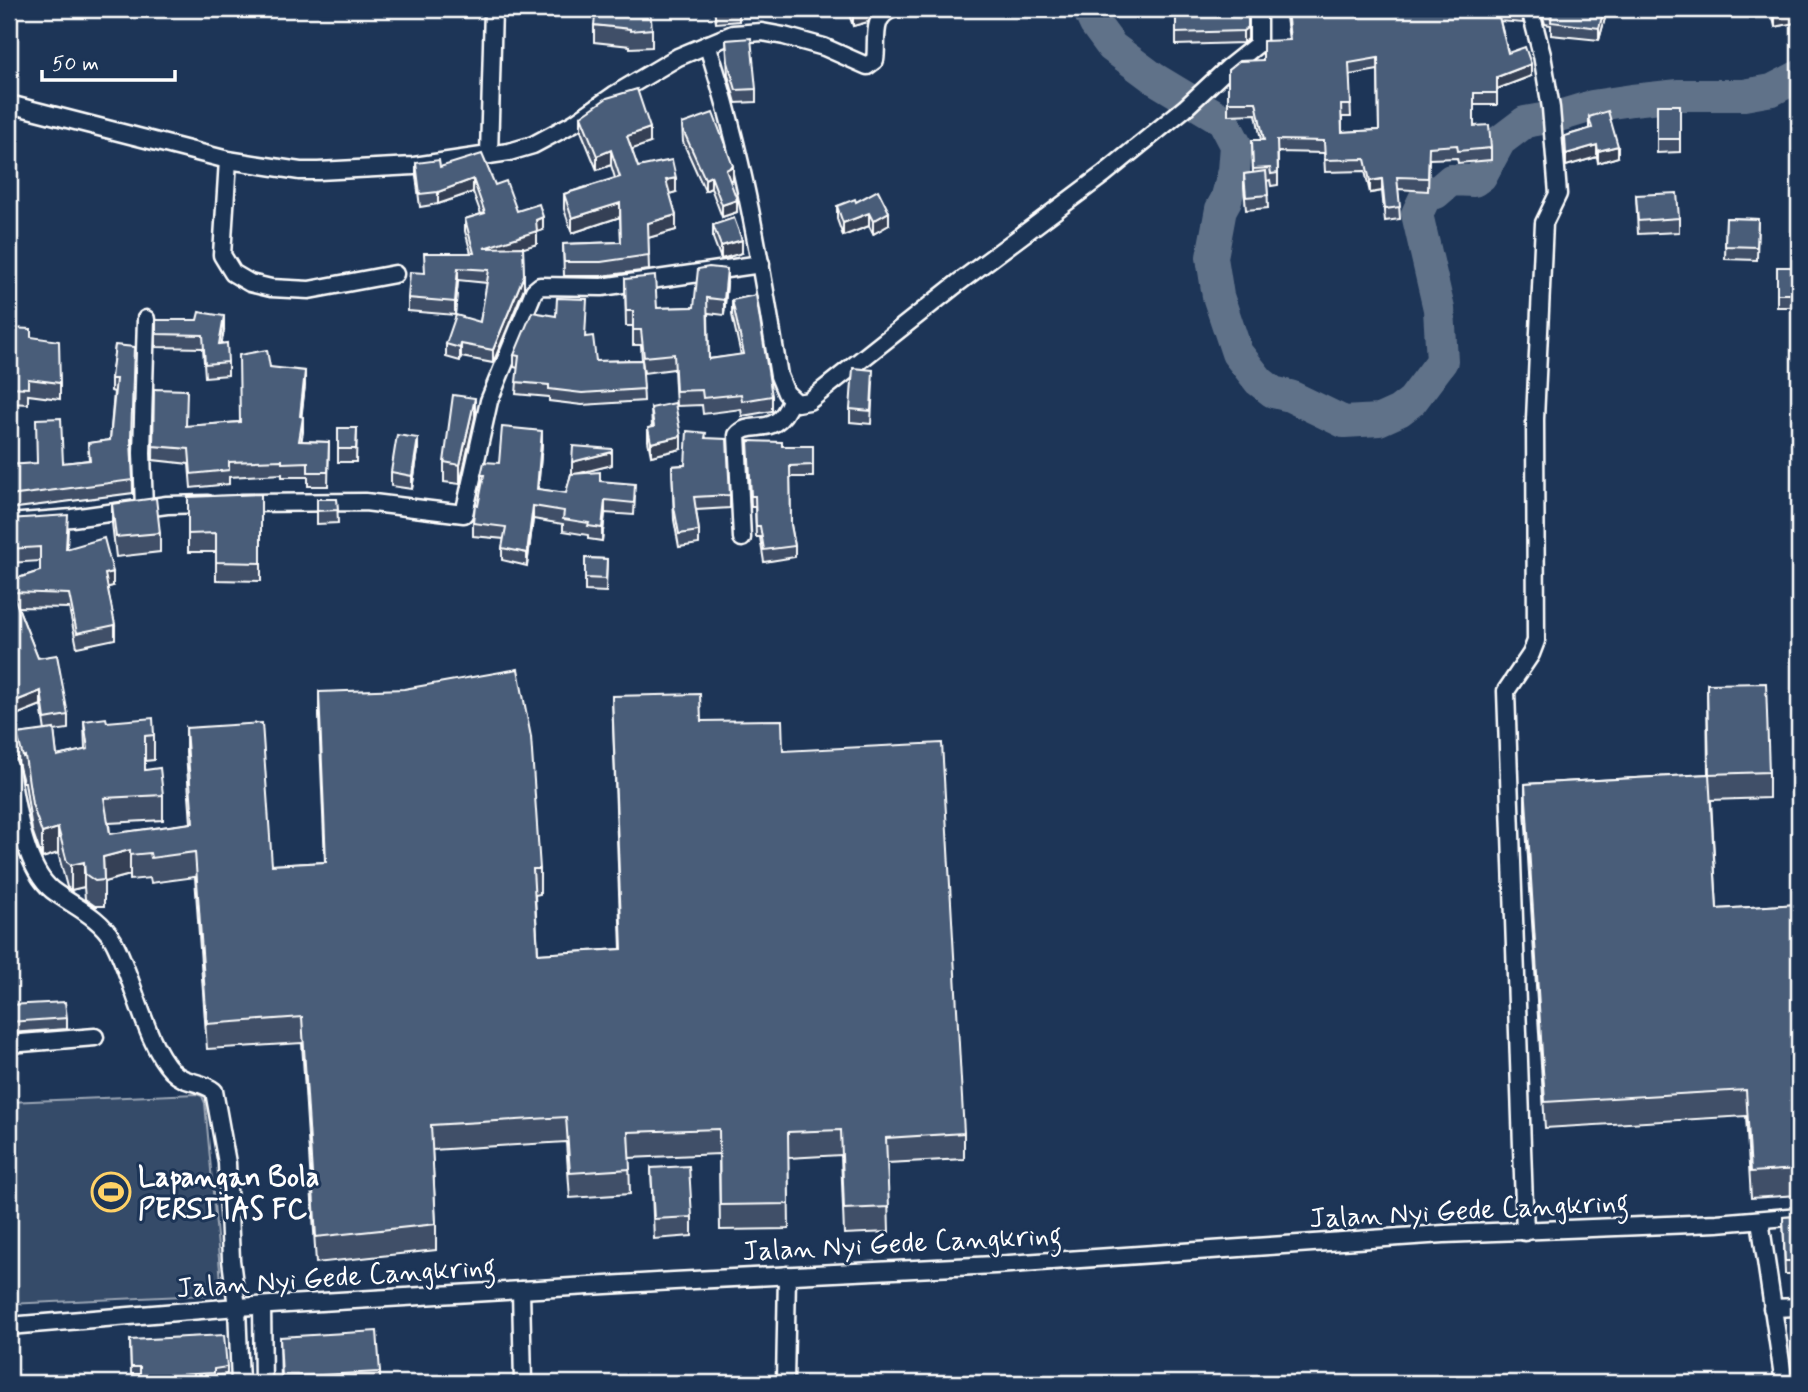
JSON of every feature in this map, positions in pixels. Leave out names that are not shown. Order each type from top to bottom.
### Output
[{"type":"street","points":[[489,155],[493,9]]},
{"type":"street","points":[[9,104],[228,160],[300,171],[414,166],[509,152],[533,145],[575,123],[614,95],[668,63],[733,34],[762,32],[824,47],[867,66],[875,60],[877,24],[882,14],[893,9]]},
{"type":"street","points":[[707,44],[720,82],[741,166],[761,264],[779,376],[791,400],[797,403],[809,401],[958,283],[1104,174],[1185,108],[1258,44],[1258,9]]},
{"type":"street","points":[[1525,1232],[1506,691],[1531,654],[1536,640],[1535,419],[1544,223],[1558,194],[1551,108],[1542,55],[1530,9]]},
{"type":"street","points":[[228,160],[222,255],[233,273],[242,280],[271,288],[309,290],[395,274]]},
{"type":"street","points":[[9,523],[167,505],[328,501],[365,502],[464,513],[489,401],[534,291],[540,286],[602,287],[761,264]]},
{"type":"street","points":[[144,508],[142,453],[146,319]]},
{"type":"street","points":[[743,538],[737,435],[742,429],[776,423],[786,414],[791,400]]},
{"type":"street","points":[[9,766],[18,814],[38,873],[50,889],[98,922],[113,940],[159,1051],[171,1070],[191,1083],[204,1084],[214,1091],[227,1163],[240,1379],[263,1379],[262,1306]]},
{"type":"street","points":[[9,1044],[95,1037]]},
{"type":"street","name":"Jalan Nyi Gede Cangkring","points":[[9,1326],[237,1307],[995,1265],[1444,1234],[1525,1232],[1799,1216]]},
{"type":"street","points":[[1760,1220],[1784,1383]]},
{"type":"street","points":[[785,1383],[787,1275]]},
{"type":"street","points":[[521,1290],[523,1383]]},
{"type":"street","points":[[1772,1308],[1799,1307]]},
{"type":"shaded area","name":"Lapangan Bola PERSITAS FC","points":[[196,1094],[202,1096],[205,1103],[221,1281],[216,1291],[206,1295],[9,1304],[9,1102]]},
{"type":"building","points":[[596,9],[650,9],[652,29],[630,31],[594,25]]},
{"type":"building","points":[[851,9],[868,9],[853,13]]},
{"type":"building","points":[[1176,9],[1248,9],[1248,27],[1243,31],[1176,33]]},
{"type":"building","points":[[1287,9],[1497,9],[1508,53],[1525,47],[1531,64],[1497,77],[1497,93],[1474,93],[1474,126],[1489,125],[1491,148],[1458,151],[1457,145],[1429,147],[1428,178],[1397,177],[1400,207],[1385,209],[1382,179],[1370,181],[1365,159],[1325,160],[1324,141],[1277,140],[1278,173],[1271,174],[1270,168],[1253,169],[1252,140],[1264,140],[1256,102],[1228,102],[1228,70],[1239,61],[1263,60],[1263,41],[1290,40]],"holes":[[[1378,58],[1379,130],[1342,132],[1341,105],[1351,105],[1349,63]]]},
{"type":"building","points":[[1544,9],[1604,9],[1599,28],[1551,22],[1552,12]]},
{"type":"building","points":[[1774,9],[1799,9],[1799,10],[1775,15]]},
{"type":"building","points":[[751,38],[756,89],[736,90],[728,62],[726,40]]},
{"type":"building","points":[[637,89],[650,128],[627,136],[638,167],[672,160],[676,178],[666,180],[676,215],[648,223],[649,255],[601,262],[564,262],[563,244],[621,242],[620,203],[572,218],[564,194],[620,177],[611,150],[597,156],[581,116],[607,98]]},
{"type":"building","points":[[1657,105],[1680,105],[1680,139],[1657,139]]},
{"type":"building","points":[[1608,111],[1618,146],[1598,151],[1597,145],[1566,154],[1565,136],[1592,128],[1589,117]]},
{"type":"building","points":[[713,113],[733,166],[726,170],[737,200],[722,205],[711,176],[705,179],[682,124]]},
{"type":"building","points":[[482,154],[495,185],[506,181],[517,211],[539,204],[543,217],[536,220],[537,231],[484,248],[523,247],[524,275],[493,350],[461,344],[460,348],[446,344],[456,315],[480,322],[489,270],[458,268],[455,302],[408,298],[410,272],[425,273],[424,253],[474,253],[465,219],[485,213],[473,179],[438,192],[420,194],[416,163],[439,160],[440,167]]},
{"type":"building","points":[[1266,171],[1268,195],[1246,197],[1244,174]]},
{"type":"building","points":[[878,190],[889,212],[873,221],[869,213],[843,223],[837,206],[855,199],[856,202]]},
{"type":"building","points":[[1677,193],[1679,218],[1638,221],[1636,195]]},
{"type":"building","points":[[734,218],[742,240],[721,246],[713,225]]},
{"type":"building","points":[[1726,218],[1758,219],[1757,247],[1725,246]]},
{"type":"building","points":[[1777,267],[1799,267],[1799,294],[1777,294]]},
{"type":"building","points":[[698,269],[727,269],[724,300],[707,298],[709,359],[744,354],[732,300],[756,295],[772,396],[742,401],[741,394],[703,398],[702,390],[676,391],[674,354],[644,357],[641,330],[633,330],[633,311],[626,311],[625,279],[655,276],[657,308],[694,307]]},
{"type":"building","points":[[557,298],[587,299],[585,337],[593,336],[596,361],[642,360],[644,389],[582,393],[549,389],[549,385],[516,382],[519,356],[514,355],[532,312],[556,316]]},
{"type":"building","points":[[199,312],[224,316],[219,344],[227,343],[228,362],[205,364],[203,335],[156,334],[156,320],[197,320]]},
{"type":"building","points":[[9,328],[31,329],[31,337],[59,341],[60,383],[28,379],[28,388],[9,387]]},
{"type":"building","points":[[115,345],[134,347],[131,440],[133,480],[9,496],[9,465],[37,463],[36,419],[61,418],[63,463],[90,460],[88,443],[110,440],[116,379],[111,379]]},
{"type":"building","points":[[267,350],[270,367],[305,371],[299,441],[329,442],[328,472],[308,472],[308,462],[282,463],[282,460],[229,462],[229,470],[191,474],[189,449],[153,446],[154,389],[187,390],[186,426],[240,422],[239,355]]},
{"type":"building","points":[[853,368],[873,370],[871,411],[850,409]]},
{"type":"building","points":[[453,395],[475,398],[460,465],[444,462]]},
{"type":"building","points":[[675,403],[681,436],[651,443],[648,428],[654,427],[651,408]]},
{"type":"building","points":[[502,427],[542,431],[537,489],[566,493],[571,474],[600,472],[600,481],[635,484],[634,503],[605,500],[602,528],[563,519],[564,511],[533,506],[527,553],[502,548],[506,527],[473,523],[484,475],[481,475],[484,462],[499,463]]},
{"type":"building","points":[[338,428],[357,428],[356,449],[338,449]]},
{"type":"building","points":[[687,431],[706,433],[705,438],[727,439],[730,495],[694,497],[699,531],[679,534],[674,507],[672,466],[685,465]]},
{"type":"building","points":[[397,435],[418,438],[412,476],[391,472]]},
{"type":"building","points":[[748,441],[782,442],[782,446],[813,446],[813,465],[790,466],[791,525],[795,546],[764,550],[760,526],[756,526],[755,496],[751,496]]},
{"type":"building","points":[[573,446],[612,449],[612,452],[572,462]]},
{"type":"building","points":[[261,494],[261,563],[216,562],[216,533],[188,534],[188,497]]},
{"type":"building","points":[[156,498],[160,533],[116,537],[112,504]]},
{"type":"building","points":[[317,499],[337,499],[338,510],[317,511]]},
{"type":"building","points":[[68,515],[66,549],[104,538],[113,572],[105,574],[115,625],[77,633],[69,594],[12,592],[38,658],[57,655],[68,715],[45,719],[41,691],[11,703],[9,581],[40,571],[40,547],[9,549],[9,519]]},
{"type":"building","points":[[585,558],[607,559],[606,579],[585,578]]},
{"type":"building","points":[[518,669],[531,737],[540,869],[533,869],[538,954],[622,949],[612,696],[700,694],[701,721],[782,720],[783,751],[942,743],[964,1133],[886,1138],[889,1207],[844,1209],[841,1130],[788,1132],[789,1204],[720,1205],[719,1129],[628,1132],[630,1169],[570,1173],[566,1117],[431,1125],[436,1224],[316,1237],[302,1017],[207,1024],[195,852],[151,858],[150,853],[130,855],[130,850],[103,857],[104,880],[95,881],[85,874],[84,862],[71,865],[67,862],[58,828],[42,833],[32,804],[25,756],[23,757],[17,734],[54,729],[57,756],[88,749],[84,721],[153,718],[154,735],[145,736],[145,770],[160,768],[163,795],[104,798],[110,834],[193,823],[186,728],[262,723],[272,865],[326,862],[319,692],[404,689]]},
{"type":"building","points":[[1766,683],[1769,772],[1709,774],[1707,684]]},
{"type":"building","points":[[1709,774],[1717,909],[1799,904],[1799,1169],[1751,1172],[1746,1090],[1545,1102],[1525,784]]},
{"type":"building","points":[[65,1002],[67,1018],[9,1022],[9,1005]]},
{"type":"building","points":[[689,1166],[692,1217],[654,1219],[651,1168]]},
{"type":"building","points":[[1799,1216],[1799,1261],[1785,1261],[1783,1217]]},
{"type":"building","points":[[377,1331],[380,1372],[282,1377],[280,1337]]},
{"type":"building","points":[[224,1335],[227,1367],[214,1369],[214,1373],[140,1377],[140,1367],[131,1367],[130,1340]]},
{"type":"waterway","points":[[1088,9],[1112,47],[1155,79],[1223,120],[1236,145],[1234,171],[1221,209],[1212,257],[1218,296],[1237,353],[1259,381],[1273,392],[1290,396],[1344,422],[1379,420],[1399,411],[1412,401],[1442,361],[1439,309],[1417,214],[1428,191],[1436,193],[1451,180],[1474,181],[1481,176],[1500,141],[1525,122],[1592,106],[1632,100],[1679,95],[1744,95],[1772,90],[1799,76]]},
{"type":"place","name":"Lapangan Bola PERSITAS FC","points":[[111,1192]]}]
